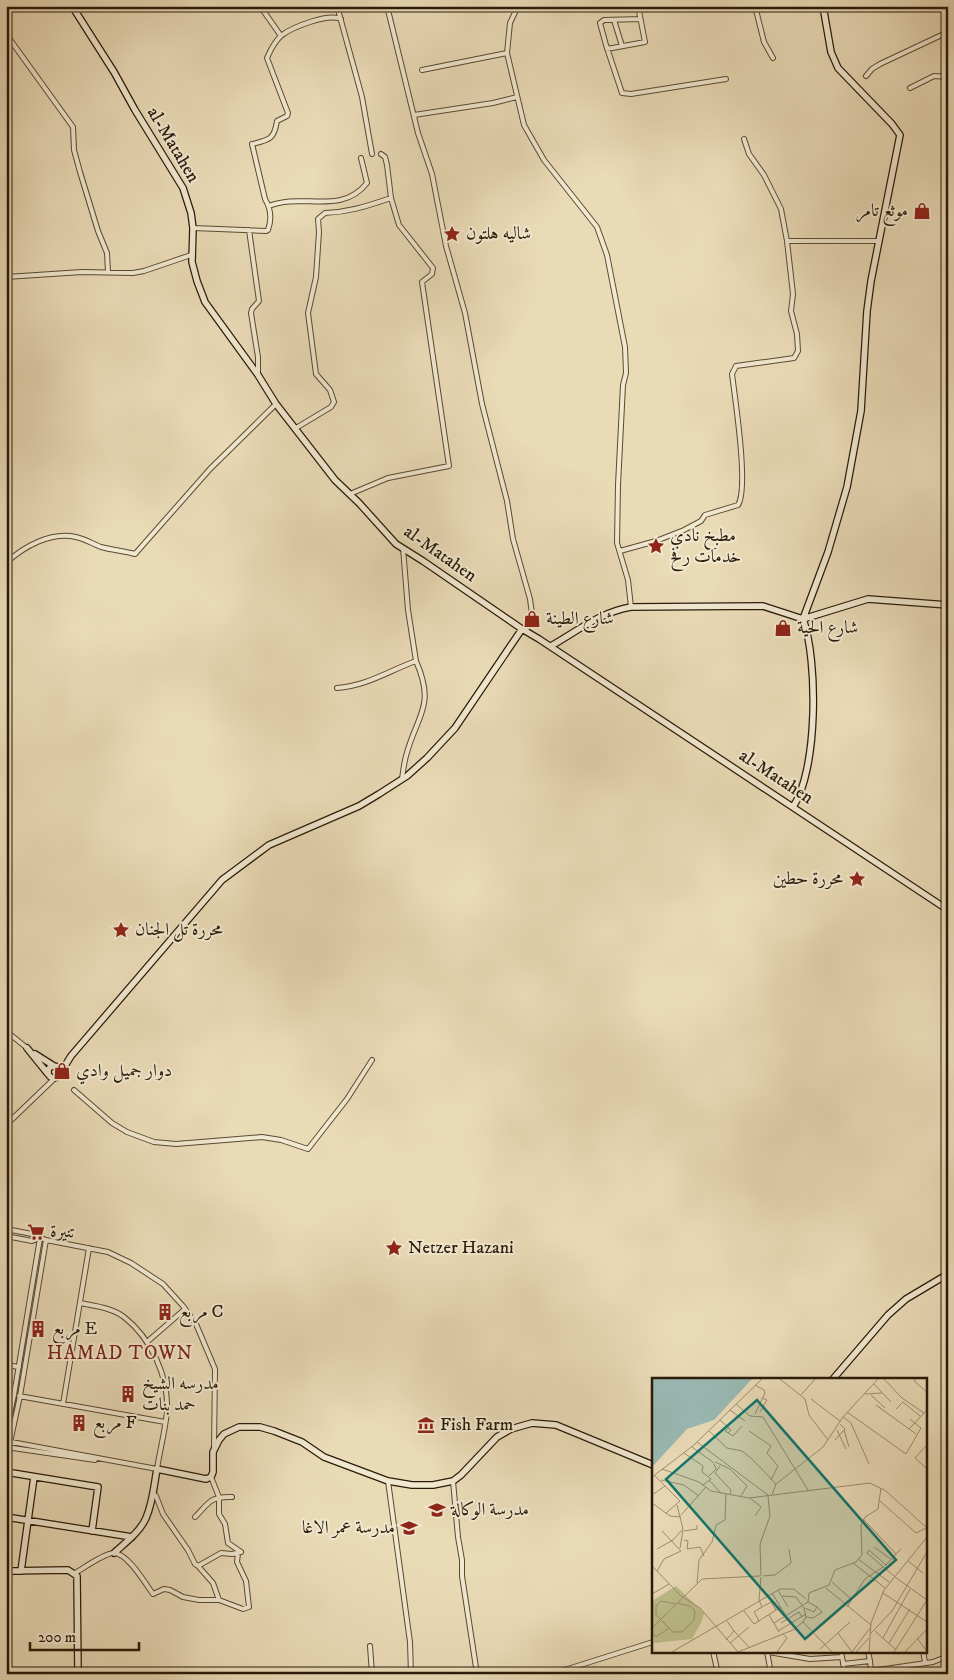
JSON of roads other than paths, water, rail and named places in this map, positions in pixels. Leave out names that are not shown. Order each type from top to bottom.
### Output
[{"type":"street","name":"al-Matahen","points":[[72,6],[180,182],[191,212],[193,228],[192,255],[197,281],[205,302],[258,375],[276,404],[335,480],[396,544],[948,910]]},
{"type":"street","points":[[260,6],[281,36]]},
{"type":"street","points":[[337,6],[362,97],[372,154]]},
{"type":"street","points":[[6,1125],[50,1083],[53,1075],[222,880],[269,845],[359,806],[401,780],[427,758],[455,728],[524,630],[532,614],[513,538],[507,501],[482,404],[465,313],[446,246],[432,174],[421,143],[387,6]]},
{"type":"street","points":[[518,6],[510,22],[507,52],[525,129],[544,160],[597,227],[607,255],[625,347],[626,373],[623,385],[617,543],[628,580],[631,607]]},
{"type":"street","points":[[607,48],[645,42],[638,6]]},
{"type":"street","points":[[755,6],[764,42],[773,58]]},
{"type":"street","points":[[793,807],[799,798],[804,782],[813,732],[811,652],[808,632],[803,619],[828,552],[848,479],[860,411],[867,311],[878,241],[900,135],[892,124],[838,68],[831,52],[823,6]]},
{"type":"street","points":[[193,228],[268,230],[270,223],[269,206],[265,199],[252,144],[270,138],[276,133],[279,119],[288,115],[267,58],[281,36],[322,19],[334,17],[341,19]]},
{"type":"street","points":[[640,19],[602,21],[600,23],[622,93],[632,94],[726,79]]},
{"type":"street","points":[[614,20],[622,46]]},
{"type":"street","points":[[866,76],[880,64],[948,32]]},
{"type":"street","points":[[6,34],[73,127],[74,150],[98,232],[105,246],[108,272]]},
{"type":"street","points":[[422,70],[507,52]]},
{"type":"street","points":[[910,88],[934,76],[948,77]]},
{"type":"street","points":[[414,115],[493,103],[517,97]]},
{"type":"street","points":[[620,552],[684,530],[701,521],[705,515],[738,505],[742,499],[740,431],[732,374],[736,366],[794,358],[798,352],[798,334],[791,311],[793,294],[787,241],[781,209],[764,175],[749,154],[744,139]]},
{"type":"street","points":[[350,494],[388,478],[449,466],[422,282],[432,274],[433,268],[399,225],[391,198],[385,157],[381,154]]},
{"type":"street","points":[[269,206],[284,202],[347,199],[363,189],[367,183],[361,158]]},
{"type":"street","points":[[296,428],[331,407],[334,402],[330,390],[316,374],[308,313],[316,277],[318,219],[325,212],[345,212],[364,208],[391,198]]},
{"type":"street","points":[[249,230],[259,301],[251,313],[258,356],[258,375]]},
{"type":"street","points":[[787,241],[878,241]]},
{"type":"street","points":[[6,277],[82,272],[144,271],[192,255]]},
{"type":"street","points":[[6,564],[15,555],[37,542],[55,536],[76,537],[101,547],[135,554],[210,468],[276,404]]},
{"type":"street","points":[[401,780],[406,754],[425,701],[423,678],[416,661],[408,610],[403,548]]},
{"type":"street","points":[[551,646],[590,622],[623,608],[631,607],[763,606],[803,619],[868,599],[948,605]]},
{"type":"street","points":[[337,688],[363,684],[395,668],[416,661]]},
{"type":"street","points":[[6,1031],[27,1048],[59,1069],[53,1075]]},
{"type":"street","points":[[27,1048],[53,1075]]},
{"type":"street","points":[[53,1075],[49,1068],[71,1056]]},
{"type":"street","points":[[74,1090],[112,1123],[134,1135],[154,1142],[176,1144],[262,1137],[281,1140],[308,1149],[347,1099],[372,1060]]},
{"type":"street","points":[[6,1229],[32,1234],[46,1240],[108,1252],[131,1263],[162,1284],[185,1309],[196,1324],[215,1369],[211,1477],[219,1496],[219,1514],[225,1524],[228,1543],[241,1552],[238,1553],[238,1562],[246,1581],[249,1607],[243,1608],[219,1600],[198,1600],[183,1597],[170,1590],[153,1594],[124,1557],[114,1553]]},
{"type":"street","points":[[6,1236],[32,1241],[40,1238]]},
{"type":"street","points":[[6,1432],[19,1367],[40,1238]]},
{"type":"street","points":[[46,1240],[20,1396],[8,1447],[157,1469]]},
{"type":"street","points":[[63,1404],[90,1248]]},
{"type":"street","points":[[834,1378],[888,1315],[906,1299],[948,1274]]},
{"type":"street","points":[[75,1573],[114,1553],[132,1537],[146,1519],[154,1494],[167,1411],[165,1383],[157,1360],[147,1342],[124,1317],[107,1308],[80,1303]]},
{"type":"street","points":[[147,1342],[185,1309]]},
{"type":"street","points":[[6,1364],[19,1367]]},
{"type":"street","points":[[14,1395],[165,1422]]},
{"type":"street","points":[[213,1452],[219,1440],[231,1430],[239,1427],[260,1427],[289,1436],[324,1456],[388,1481],[412,1485],[453,1481],[498,1436],[511,1429],[532,1423],[556,1425],[652,1465]]},
{"type":"street","points":[[8,1442],[206,1478],[211,1477]]},
{"type":"street","points":[[6,1472],[98,1487],[92,1531]]},
{"type":"street","points":[[21,1571],[34,1477]]},
{"type":"street","points":[[388,1481],[410,1642],[412,1674]]},
{"type":"street","points":[[453,1481],[462,1560],[462,1576],[477,1674]]},
{"type":"street","points":[[154,1494],[163,1514],[188,1550],[195,1564],[201,1568],[212,1583],[219,1600]]},
{"type":"street","points":[[195,1518],[213,1499],[219,1496],[232,1498]]},
{"type":"street","points":[[6,1517],[132,1537]]},
{"type":"street","points":[[198,1566],[221,1553],[238,1553]]},
{"type":"street","points":[[6,1571],[68,1570],[75,1573],[78,1581],[78,1674]]},
{"type":"street","points":[[552,1674],[652,1642]]},
{"type":"street","points":[[370,1646],[372,1674]]},
{"type":"street","points":[[713,1652],[718,1674]]},
{"type":"street","points":[[771,1674],[765,1652],[810,1660],[842,1657]]},
{"type":"street","points":[[841,1652],[844,1674]]},
{"type":"street","points":[[868,1652],[872,1671],[934,1662],[948,1656]]},
{"type":"street","points":[[923,1652],[925,1662]]},
{"type":"street","points":[[843,1664],[870,1661]]},
{"type":"place","name":"موثع تامر","points":[[922,211]]},
{"type":"place","name":"شاليه هلتون","points":[[452,234]]},
{"type":"place","name":"مطبخ نادي خدمات رفح","points":[[656,546]]},
{"type":"place","name":"شارع الطينة","points":[[532,619]]},
{"type":"place","name":"شارع الحية","points":[[783,628]]},
{"type":"place","name":"محررة حطين","points":[[857,879]]},
{"type":"place","name":"محررة تل الجنان","points":[[121,930]]},
{"type":"place","name":"دوار جميل وادي","points":[[62,1071]]},
{"type":"place","name":"تنيرة","points":[[36,1232]]},
{"type":"place","name":"Netzer Hazani","points":[[394,1248]]},
{"type":"place","name":"مربع C","points":[[165,1312]]},
{"type":"place","name":"مربع E","points":[[38,1329]]},
{"type":"place","name":"مدرسه الشيخ حمد بنات","points":[[128,1394]]},
{"type":"place","name":"مربع F","points":[[79,1423]]},
{"type":"place","name":"Fish Farm","points":[[426,1425]]},
{"type":"place","name":"مدرسة الوكالة","points":[[437,1510]]},
{"type":"place","name":"مدرسة عمر الاغا","points":[[409,1528]]},
{"type":"district","name":"HAMAD TOWN","points":[[120,1353]]}]
